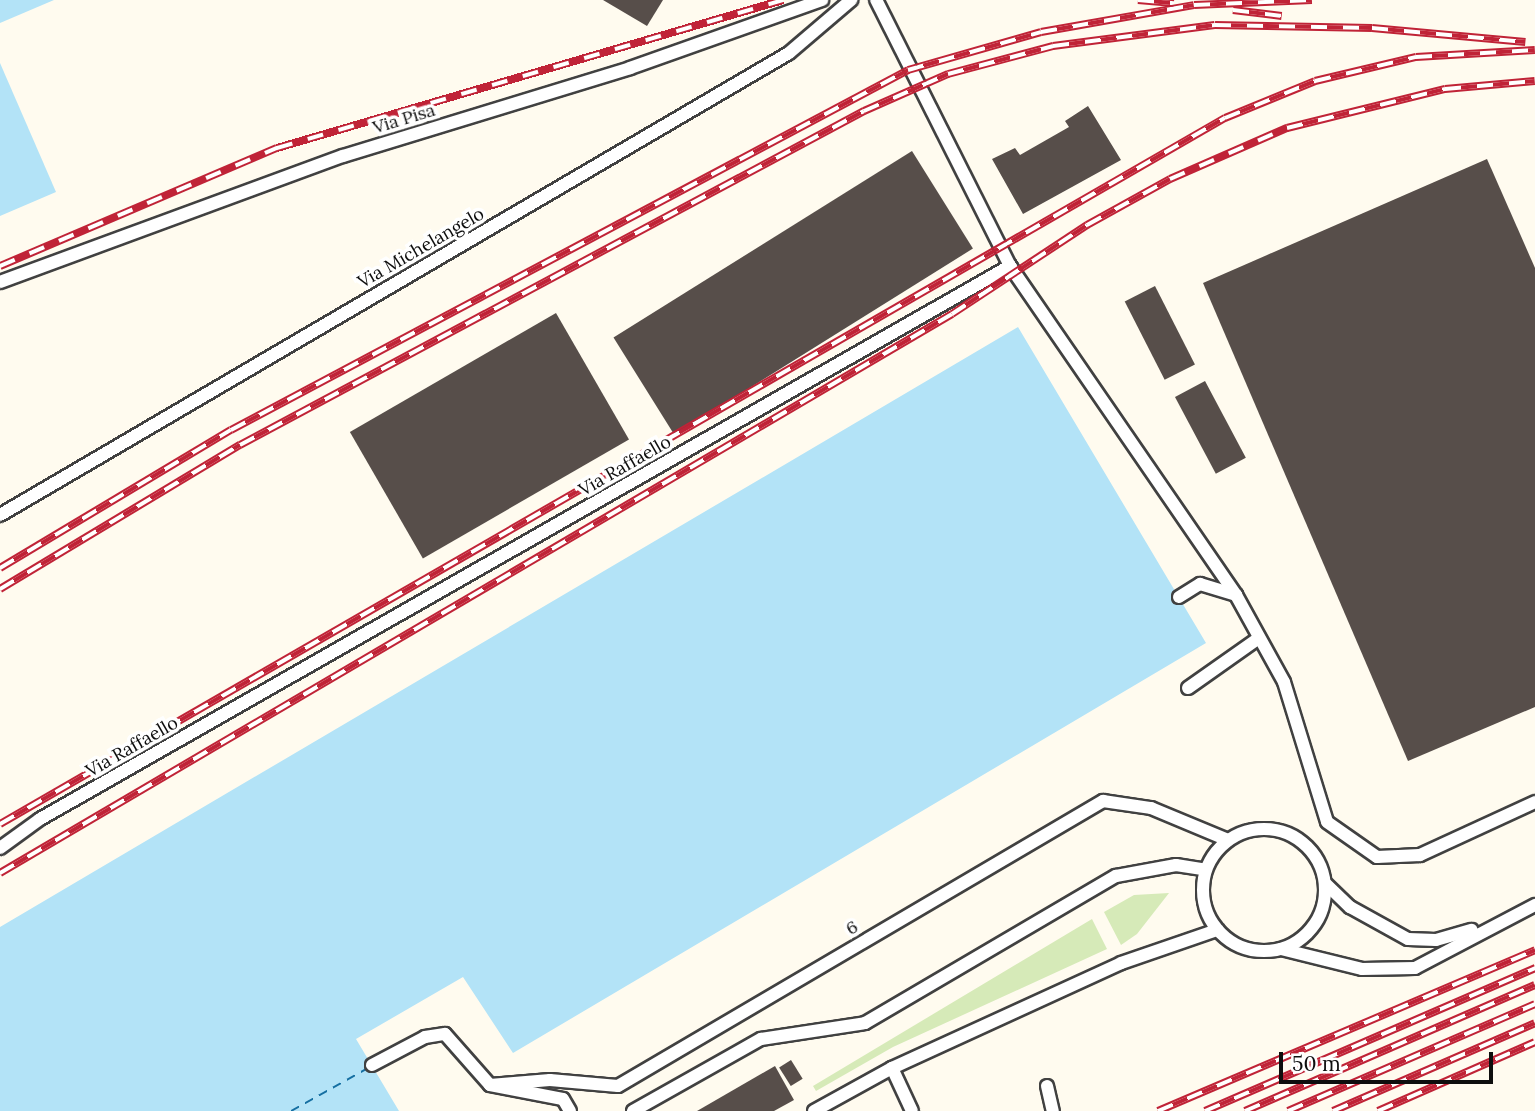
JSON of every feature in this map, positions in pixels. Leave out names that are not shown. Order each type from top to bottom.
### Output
[{"type":"lane","name":"Via Pisa","points":[[0,282],[343,156],[630,68],[822,0]]},
{"type":"lane","name":"Via Michelangelo","points":[[0,515],[789,53],[851,0]]},
{"type":"lane","points":[[876,0],[1010,266],[1236,595],[1284,682],[1326,822],[1377,857],[1420,855],[1535,803]]},
{"type":"lane","name":"Via Raffaello","points":[[0,848],[52,812],[1010,266]]},
{"type":"lane","points":[[1179,597],[1200,584],[1236,595]]},
{"type":"lane","points":[[1188,688],[1259,638]]},
{"type":"lane","name":"6","points":[[490,1085],[550,1080],[618,1086],[1103,801],[1152,808],[1228,840]]},
{"type":"lane","points":[[1493,923],[1415,968],[1362,969],[1281,949],[1246,949],[1217,930],[1203,901],[1206,870],[1228,840],[1264,829],[1289,834],[1310,849],[1325,883],[1350,907],[1408,939],[1436,940],[1493,923],[1535,905]]},
{"type":"lane","points":[[633,1111],[761,1039],[865,1023],[1116,876],[1176,865],[1206,870]]},
{"type":"lane","points":[[1281,949],[1315,924],[1325,883]]},
{"type":"lane","points":[[814,1111],[892,1068],[1121,963],[1217,930]]},
{"type":"lane","points":[[372,1065],[425,1037],[446,1034],[490,1085],[563,1099],[570,1111]]},
{"type":"lane","points":[[892,1068],[912,1111]]},
{"type":"lane","points":[[1047,1086],[1053,1111]]},
{"type":"green space","points":[[1169,893],[1137,934],[1121,945],[1104,912],[1134,895]]},
{"type":"green space","points":[[1092,919],[1107,949],[893,1047],[816,1091],[813,1086]]},
{"type":"water","points":[[0,0],[54,0],[0,23]]},
{"type":"water","points":[[0,63],[56,192],[0,216]]},
{"type":"water","points":[[1018,327],[1206,643],[513,1053],[463,977],[356,1039],[399,1111],[0,1111],[0,927]]},
{"type":"building","points":[[603,0],[663,0],[647,26]]},
{"type":"building","points":[[1088,106],[1121,160],[1023,214],[992,159],[1015,148],[1020,155],[1069,127],[1065,121]]},
{"type":"building","points":[[912,151],[973,249],[674,435],[613,338]]},
{"type":"building","points":[[1487,159],[1535,268],[1535,707],[1408,761],[1203,283]]},
{"type":"building","points":[[1155,286],[1195,364],[1165,380],[1125,301]]},
{"type":"building","points":[[556,313],[629,439],[423,558],[350,432]]},
{"type":"building","points":[[1205,381],[1246,458],[1216,474],[1175,397]]},
{"type":"building","points":[[791,1060],[803,1079],[791,1086],[779,1067]]},
{"type":"building","points":[[775,1066],[794,1100],[774,1111],[697,1111]]},
{"type":"ferry route","points":[[291,1111],[368,1068]]},
{"type":"railway","points":[[0,266],[277,148],[783,0]]},
{"type":"railway","points":[[1138,0],[1174,3]]},
{"type":"railway","points":[[0,568],[231,430],[908,70],[1041,32],[1194,5],[1312,0]]},
{"type":"railway","points":[[1233,10],[1282,16]]},
{"type":"railway","points":[[0,589],[240,445],[864,111],[948,74],[1053,46],[1215,25],[1372,28],[1525,42]]},
{"type":"railway","points":[[0,824],[1225,118],[1315,81],[1416,57],[1535,50]]},
{"type":"railway","points":[[0,873],[952,314],[1087,225],[1170,179],[1287,128],[1445,89],[1535,81]]},
{"type":"railway","points":[[1158,1111],[1535,950]]},
{"type":"railway","points":[[1205,1111],[1535,968]]},
{"type":"railway","points":[[1245,1111],[1535,985]]},
{"type":"railway","points":[[1288,1111],[1535,1004]]},
{"type":"railway","points":[[1333,1111],[1535,1023]]},
{"type":"railway","points":[[1378,1111],[1535,1042]]}]
